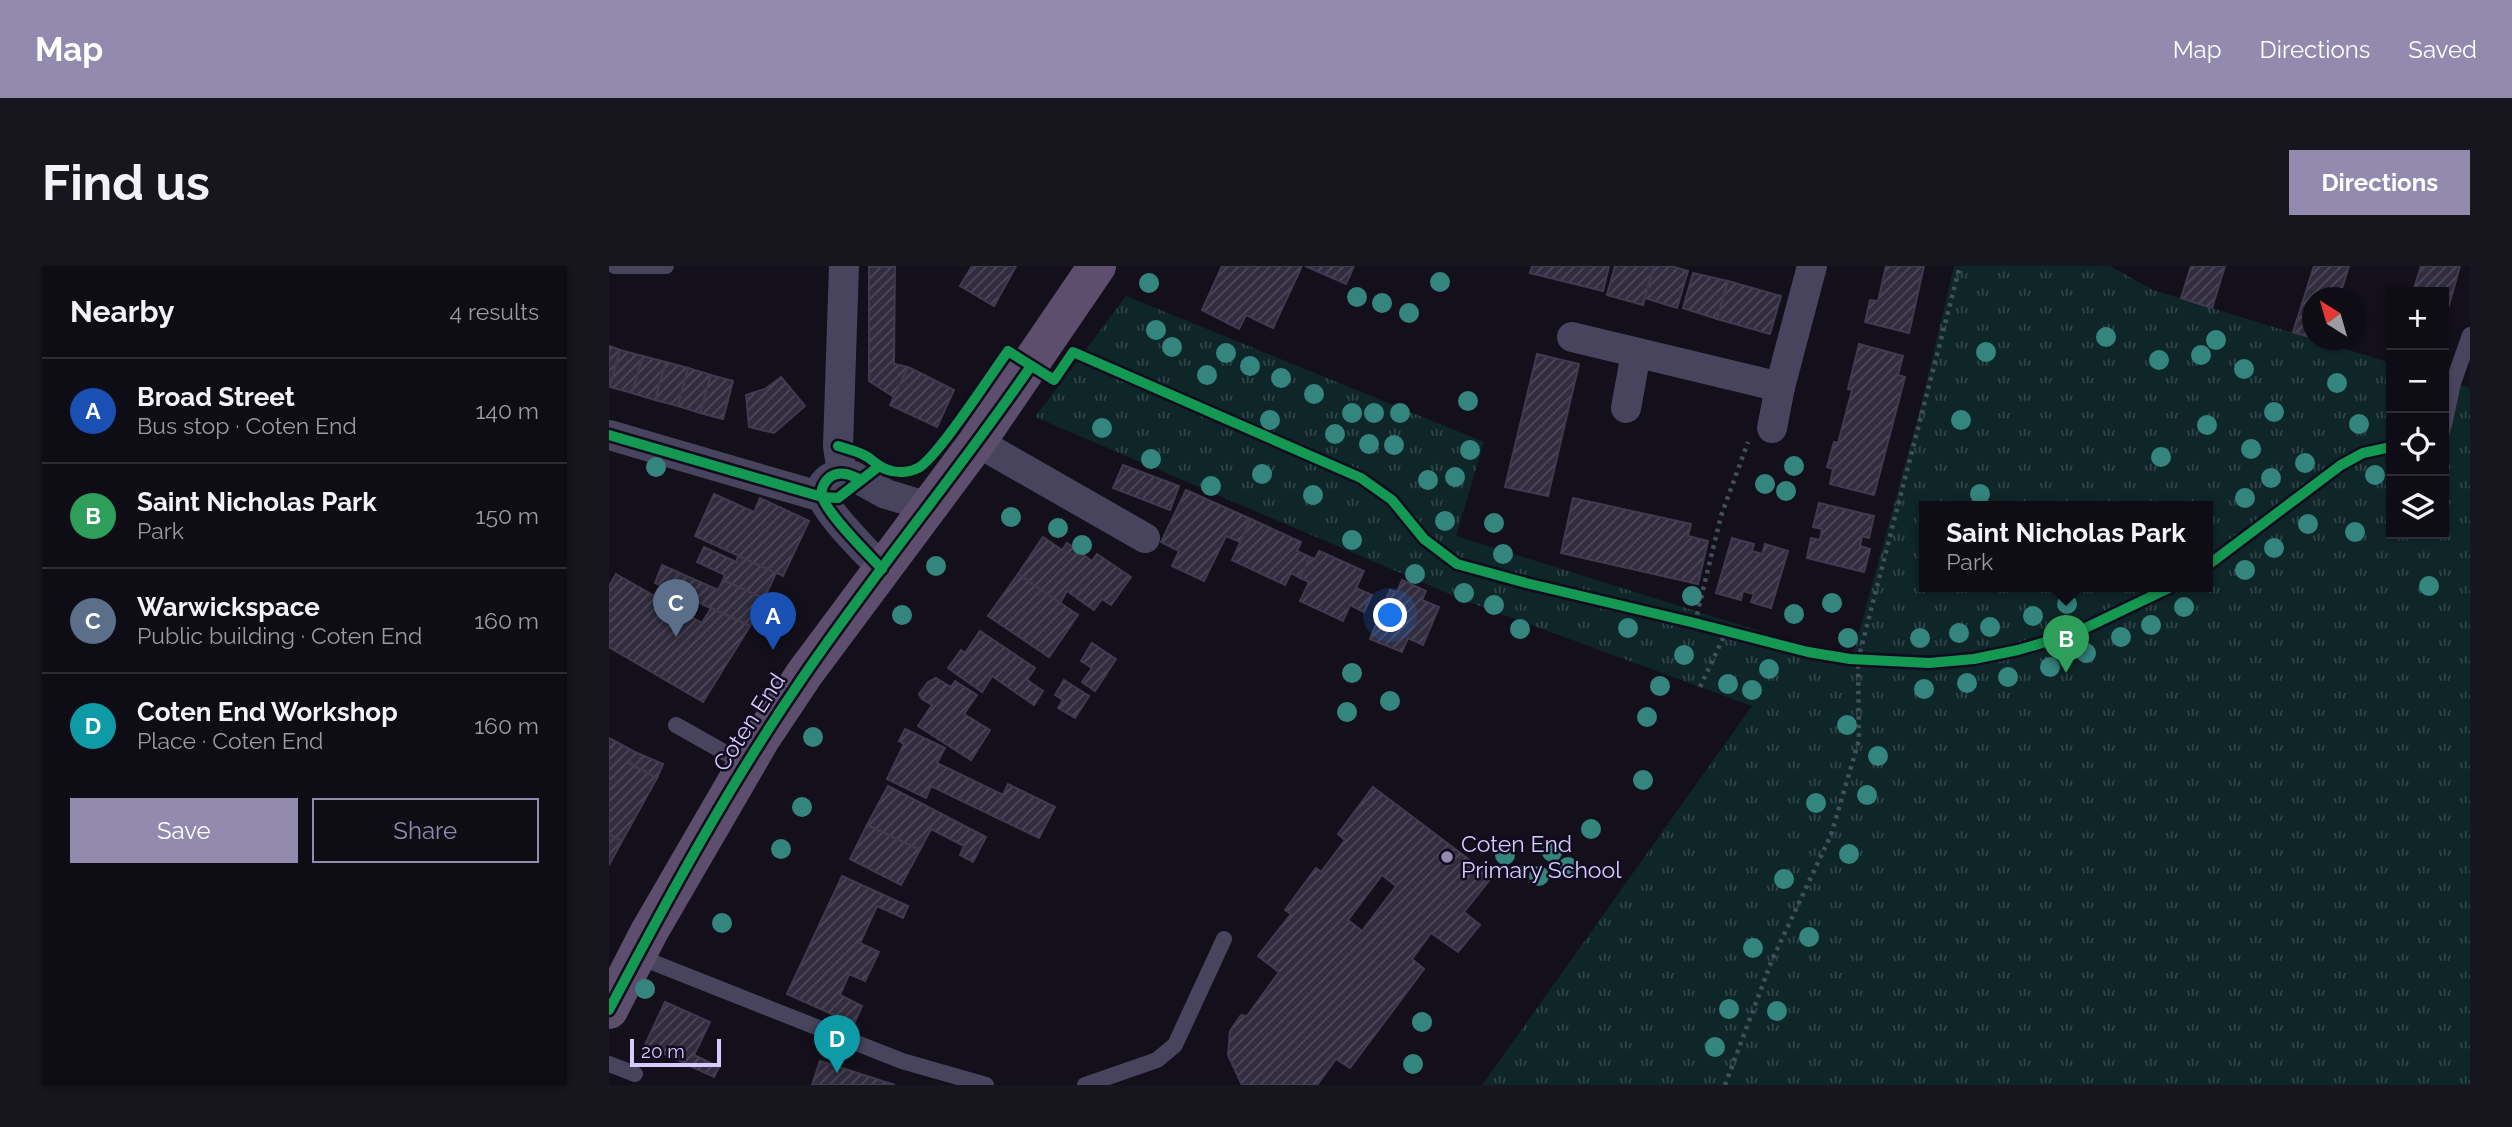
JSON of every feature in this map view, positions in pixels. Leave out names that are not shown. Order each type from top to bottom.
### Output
[{"type":"main road","name":"Coten End","points":[[609,1010],[745,764],[805,673],[977,442],[1097,266]]},
{"type":"street","points":[[842,473],[838,446],[844,266]]},
{"type":"street","points":[[1760,434],[1780,387],[1812,266]]},
{"type":"street","points":[[1572,337],[1780,387]]},
{"type":"street","points":[[1626,408],[1636,353]]},
{"type":"street","points":[[609,435],[822,497]]},
{"type":"street","points":[[977,442],[1145,538]]},
{"type":"street","points":[[882,569],[831,512],[822,497],[827,480],[842,473],[886,494],[929,507]]},
{"type":"lane","points":[[615,266],[666,266]]},
{"type":"lane","points":[[2447,413],[2453,383],[2470,335]]},
{"type":"lane","points":[[676,725],[745,764]]},
{"type":"lane","points":[[1085,1085],[1157,1060],[1175,1045],[1224,939]]},
{"type":"lane","points":[[637,957],[902,1061],[986,1085]]},
{"type":"lane","points":[[609,1064],[635,1074]]},
{"type":"path","points":[[1725,1085],[1772,960],[1831,835],[1860,740],[1854,660],[1960,266]]},
{"type":"path","points":[[1700,687],[1710,627],[1721,516],[1760,434]]},
{"type":"path","points":[[1682,620],[1739,635]]},
{"type":"path","points":[[1854,660],[1872,661]]},
{"type":"green space","points":[[1954,266],[2110,266],[2153,290],[2302,336],[2302,350],[2349,350],[2386,361],[2386,539],[2449,539],[2449,381],[2470,388],[2470,1085],[1482,1085],[1752,706],[1466,601],[1035,417],[1126,296],[1484,442],[1456,536],[1849,659],[1855,647],[1920,410]]},
{"type":"building","points":[[972,266],[1016,266],[994,306],[960,286]]},
{"type":"building","points":[[1222,266],[1302,266],[1273,328],[1246,315],[1239,329],[1202,310]]},
{"type":"building","points":[[1305,266],[1354,266],[1346,284]]},
{"type":"building","points":[[1532,266],[1609,266],[1603,291],[1530,273]]},
{"type":"building","points":[[1615,266],[1654,266],[1643,305],[1607,295]]},
{"type":"building","points":[[1654,266],[1671,266],[1688,271],[1677,308],[1645,298]]},
{"type":"building","points":[[1886,266],[1924,266],[1909,333],[1865,322],[1870,300],[1878,301]]},
{"type":"building","points":[[2191,266],[2225,266],[2212,308],[2181,298]]},
{"type":"building","points":[[2314,266],[2349,266],[2342,287],[2307,287]]},
{"type":"building","points":[[2421,266],[2460,266],[2449,305],[2449,287],[2415,287]]},
{"type":"building","points":[[869,267],[895,267],[894,364],[908,367],[894,397],[869,381]]},
{"type":"building","points":[[1693,273],[1728,281],[1717,319],[1683,308]]},
{"type":"building","points":[[1728,281],[1781,296],[1770,334],[1717,319]]},
{"type":"building","points":[[2302,304],[2302,335],[2293,332]]},
{"type":"building","points":[[1859,344],[1903,356],[1898,375],[1905,377],[1874,495],[1830,484],[1833,469],[1827,467],[1834,442],[1838,443],[1852,390],[1848,389]]},
{"type":"building","points":[[609,346],[620,350],[610,387],[609,387]]},
{"type":"building","points":[[620,350],[643,356],[632,393],[610,387]]},
{"type":"building","points":[[1537,354],[1579,364],[1548,496],[1505,487]]},
{"type":"building","points":[[643,356],[666,362],[655,400],[632,393]]},
{"type":"building","points":[[666,362],[688,368],[678,406],[655,400]]},
{"type":"building","points":[[908,367],[954,390],[937,427],[890,405]]},
{"type":"building","points":[[688,368],[711,375],[700,413],[678,406]]},
{"type":"building","points":[[711,375],[733,381],[723,419],[700,413]]},
{"type":"building","points":[[781,377],[805,406],[774,433],[749,427],[746,395],[765,389]]},
{"type":"building","points":[[1123,465],[1179,486],[1170,510],[1113,488]]},
{"type":"building","points":[[1186,490],[1251,519],[1240,542],[1226,536],[1204,581],[1172,566],[1179,551],[1161,542]]},
{"type":"building","points":[[714,494],[754,512],[760,498],[809,521],[783,576],[695,536]]},
{"type":"building","points":[[1573,498],[1691,524],[1688,536],[1708,541],[1698,584],[1561,553]]},
{"type":"building","points":[[1819,503],[1874,516],[1869,538],[1862,536],[1860,546],[1870,549],[1864,572],[1807,558],[1811,538],[1820,540],[1822,529],[1813,527]]},
{"type":"building","points":[[1251,519],[1301,542],[1297,551],[1310,557],[1300,578],[1291,573],[1285,585],[1232,560]]},
{"type":"building","points":[[1043,537],[1062,550],[1067,543],[1092,561],[1097,554],[1131,577],[1111,605],[1102,599],[1094,610],[1067,591],[1060,603],[1018,574]]},
{"type":"building","points":[[1732,538],[1754,544],[1752,551],[1762,554],[1765,544],[1788,551],[1771,608],[1751,602],[1754,594],[1743,591],[1741,600],[1716,593]]},
{"type":"building","points":[[704,547],[736,562],[738,556],[776,573],[764,599],[723,580],[725,575],[697,562]]},
{"type":"building","points":[[1319,551],[1364,571],[1356,588],[1372,595],[1364,612],[1350,605],[1343,621],[1300,601],[1309,582],[1300,578],[1310,557],[1315,559]]},
{"type":"building","points":[[662,565],[718,590],[723,580],[763,598],[750,626],[655,583]]},
{"type":"building","points":[[616,574],[702,623],[711,608],[750,626],[703,702],[609,647],[609,586]]},
{"type":"building","points":[[1018,574],[1078,615],[1049,657],[988,616]]},
{"type":"building","points":[[1402,580],[1426,591],[1422,600],[1439,607],[1423,645],[1408,638],[1402,652],[1370,639],[1390,590],[1397,592]]},
{"type":"building","points":[[980,631],[1035,668],[1027,680],[1043,691],[1034,705],[992,676],[982,692],[948,668],[961,650],[965,653]]},
{"type":"building","points":[[1092,643],[1116,659],[1095,691],[1082,682],[1092,668],[1081,661]]},
{"type":"building","points":[[936,678],[951,687],[955,681],[977,695],[964,714],[990,730],[971,760],[918,726],[932,705],[919,694],[928,682]]},
{"type":"building","points":[[1064,680],[1089,696],[1075,718],[1058,708],[1063,700],[1055,695]]},
{"type":"building","points":[[905,729],[945,748],[937,763],[1003,795],[1008,784],[1055,807],[1039,838],[931,786],[926,798],[887,779],[904,744],[899,741]]},
{"type":"building","points":[[609,738],[635,752],[629,763],[657,778],[622,841],[609,834]]},
{"type":"building","points":[[635,752],[663,764],[657,778],[629,763]]},
{"type":"building","points":[[888,786],[986,837],[973,862],[960,855],[964,846],[931,829],[920,850],[867,825]]},
{"type":"building","points":[[1373,787],[1492,877],[1464,912],[1480,925],[1458,952],[1431,933],[1412,959],[1424,969],[1350,1068],[1336,1059],[1317,1085],[1242,1085],[1228,1055],[1230,1031],[1241,1015],[1247,1016],[1279,972],[1258,956],[1291,914],[1285,910],[1316,868],[1321,872],[1345,840],[1338,834]],"holes":[[[1382,875],[1396,886],[1362,931],[1348,920]]]},
{"type":"building","points":[[867,825],[920,850],[901,885],[850,859]]},
{"type":"building","points":[[609,834],[622,841],[609,865]]},
{"type":"building","points":[[842,876],[908,906],[903,918],[877,906],[860,943],[879,952],[865,981],[849,974],[840,995],[862,1006],[854,1024],[787,994]]},
{"type":"building","points":[[665,1002],[710,1022],[694,1055],[719,1067],[714,1077],[645,1045]]},
{"type":"building","points":[[820,1061],[895,1085],[812,1085]]},
{"type":"cycle path","points":[[838,446],[864,455],[887,470],[902,472],[918,468],[938,449],[1008,351],[1054,380],[1073,352],[1361,478],[1392,500],[1424,539],[1457,564],[1808,652],[1850,659],[1929,663],[1974,659],[2073,634],[2161,592]]},
{"type":"cycle path","points":[[609,1010],[699,844],[773,722],[827,643],[1031,366]]},
{"type":"cycle path","points":[[609,435],[822,497],[838,498],[878,467]]},
{"type":"cycle path","points":[[2213,561],[2341,465],[2363,453],[2386,448]]},
{"type":"cycle path","points":[[861,480],[846,474],[834,475],[825,483],[822,496],[839,523],[882,569]]},
{"type":"place","name":"Warwickspace","points":[[676,637]]},
{"type":"place","name":"Broad Street","points":[[773,650]]},
{"type":"place","name":"Saint Nicholas Park","points":[[2066,673]]},
{"type":"place","name":"Coten End Primary School","points":[[1447,857]]},
{"type":"place","name":"Coten End Workshop","points":[[837,1073]]}]
